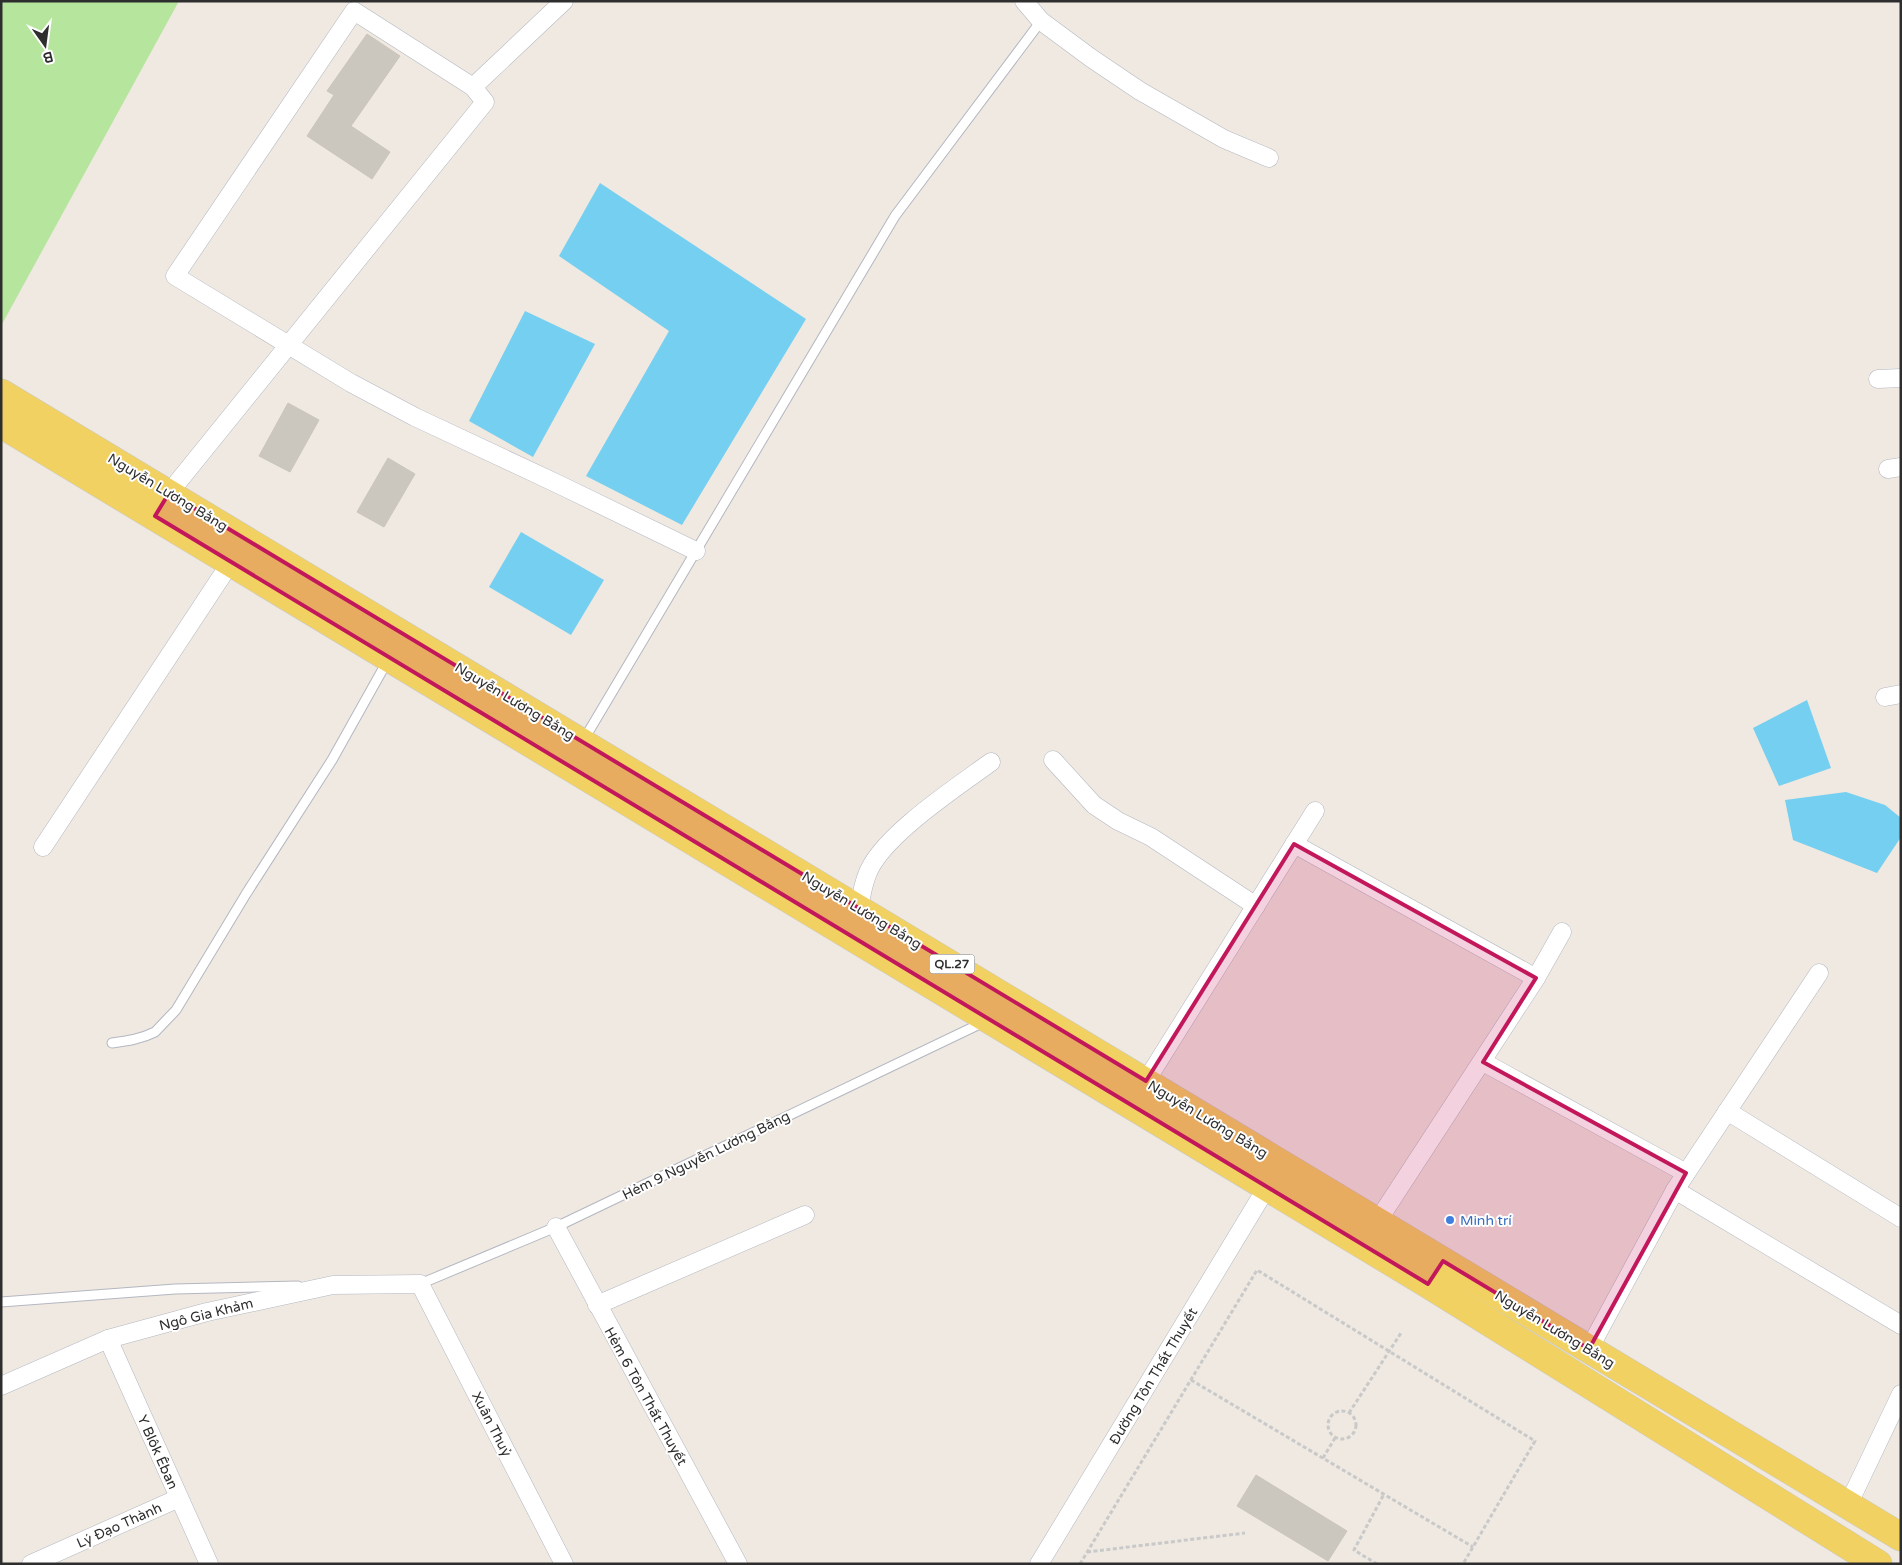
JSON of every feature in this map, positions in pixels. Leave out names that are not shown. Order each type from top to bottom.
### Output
[{"type":"main road","name":"Nguyễn Lương Bằng","points":[[1,393],[1901,1537]]},
{"type":"main road","name":"Nguyễn Lương Bằng","points":[[1,424],[1428,1284],[1878,1564]]},
{"type":"main road","points":[[1428,1284],[1443,1261]]},
{"type":"street","points":[[473,88],[564,1]]},
{"type":"street","points":[[1024,1],[1042,21],[1091,58],[1140,91],[1224,139],[1269,158]]},
{"type":"street","points":[[155,516],[169,493],[288,346],[485,102],[473,88],[354,11],[175,276],[288,346],[415,418],[696,551]]},
{"type":"street","points":[[1878,379],[1901,378]]},
{"type":"street","points":[[43,847],[231,562]]},
{"type":"street","points":[[1053,760],[1094,805],[1118,820],[1152,837],[1256,906]]},
{"type":"street","points":[[859,908],[867,874],[880,851],[911,822],[991,762]]},
{"type":"street","points":[[1146,1082],[1314,811]]},
{"type":"street","points":[[1294,844],[1536,978]]},
{"type":"street","points":[[1377,1222],[1483,1062],[1536,978],[1562,932]]},
{"type":"street","points":[[1589,1349],[1674,1190],[1818,973]]},
{"type":"street","points":[[1483,1062],[1686,1174]]},
{"type":"street","points":[[1727,1112],[1901,1218]]},
{"type":"street","name":"Đường Tôn Thất Thuyết","points":[[1039,1564],[1267,1188]]},
{"type":"street","points":[[1674,1190],[1901,1325]]},
{"type":"street","points":[[597,1305],[806,1215]]},
{"type":"street","name":"Hẻm 6 Tôn Thất Thuyết","points":[[556,1227],[738,1564]]},
{"type":"street","name":"Ngô Gia Khảm","points":[[1,1386],[108,1340],[207,1312],[333,1285],[420,1284]]},
{"type":"street","name":"Xuân Thuỷ","points":[[420,1284],[564,1564]]},
{"type":"street","name":"Y Blôk Êban","points":[[108,1340],[209,1564]]},
{"type":"street","points":[[1848,1505],[1901,1394]]},
{"type":"street","name":"Lý Đạo Thành","points":[[31,1564],[179,1498]]},
{"type":"lane","points":[[583,742],[894,216],[1042,21]]},
{"type":"lane","points":[[112,1043],[138,1039],[155,1032],[176,1010],[246,894],[332,760],[389,658]]},
{"type":"lane","name":"Hẻm 9 Nguyễn Lương Bằng","points":[[420,1284],[556,1227],[989,1020]]},
{"type":"lane","points":[[1,1302],[175,1289],[333,1285]]},
{"type":"path","points":[[1080,1564],[1257,1270],[1535,1441],[1463,1564]]},
{"type":"path","points":[[1350,1413],[1401,1332]]},
{"type":"path","points":[[1191,1380],[1473,1546]]},
{"type":"path","points":[[1339,1412],[1350,1413],[1356,1422],[1354,1433],[1346,1440],[1335,1438],[1328,1429],[1330,1418],[1339,1412]]},
{"type":"path","points":[[1323,1458],[1335,1438]]},
{"type":"path","points":[[1377,1564],[1354,1550],[1384,1494]]},
{"type":"path","points":[[1087,1552],[1245,1532]]},
{"type":"highlighted area","points":[[169,493],[1146,1081],[1294,844],[1536,978],[1483,1062],[1686,1173],[1589,1349],[1443,1261],[1428,1284],[155,516]]},
{"type":"green space","points":[[1,1],[179,1],[1,326]]},
{"type":"water","points":[[600,183],[806,319],[682,525],[586,476],[669,331],[559,256]]},
{"type":"water","points":[[525,311],[595,344],[533,457],[469,421]]},
{"type":"water","points":[[521,532],[604,580],[571,635],[489,587]]},
{"type":"water","points":[[1807,700],[1831,768],[1779,786],[1753,728]]},
{"type":"water","points":[[1846,792],[1885,805],[1901,818],[1901,837],[1877,873],[1793,840],[1785,800]]},
{"type":"building","points":[[367,34],[400,56],[351,126],[390,152],[372,179],[307,136],[334,95],[327,91]]},
{"type":"building","points":[[288,403],[319,420],[290,472],[259,456]]},
{"type":"building","points":[[388,458],[415,474],[384,527],[357,512]]},
{"type":"building","points":[[1256,1475],[1347,1531],[1328,1561],[1237,1506]]},
{"type":"place","name":"Minh trí","points":[[1450,1220]]}]
